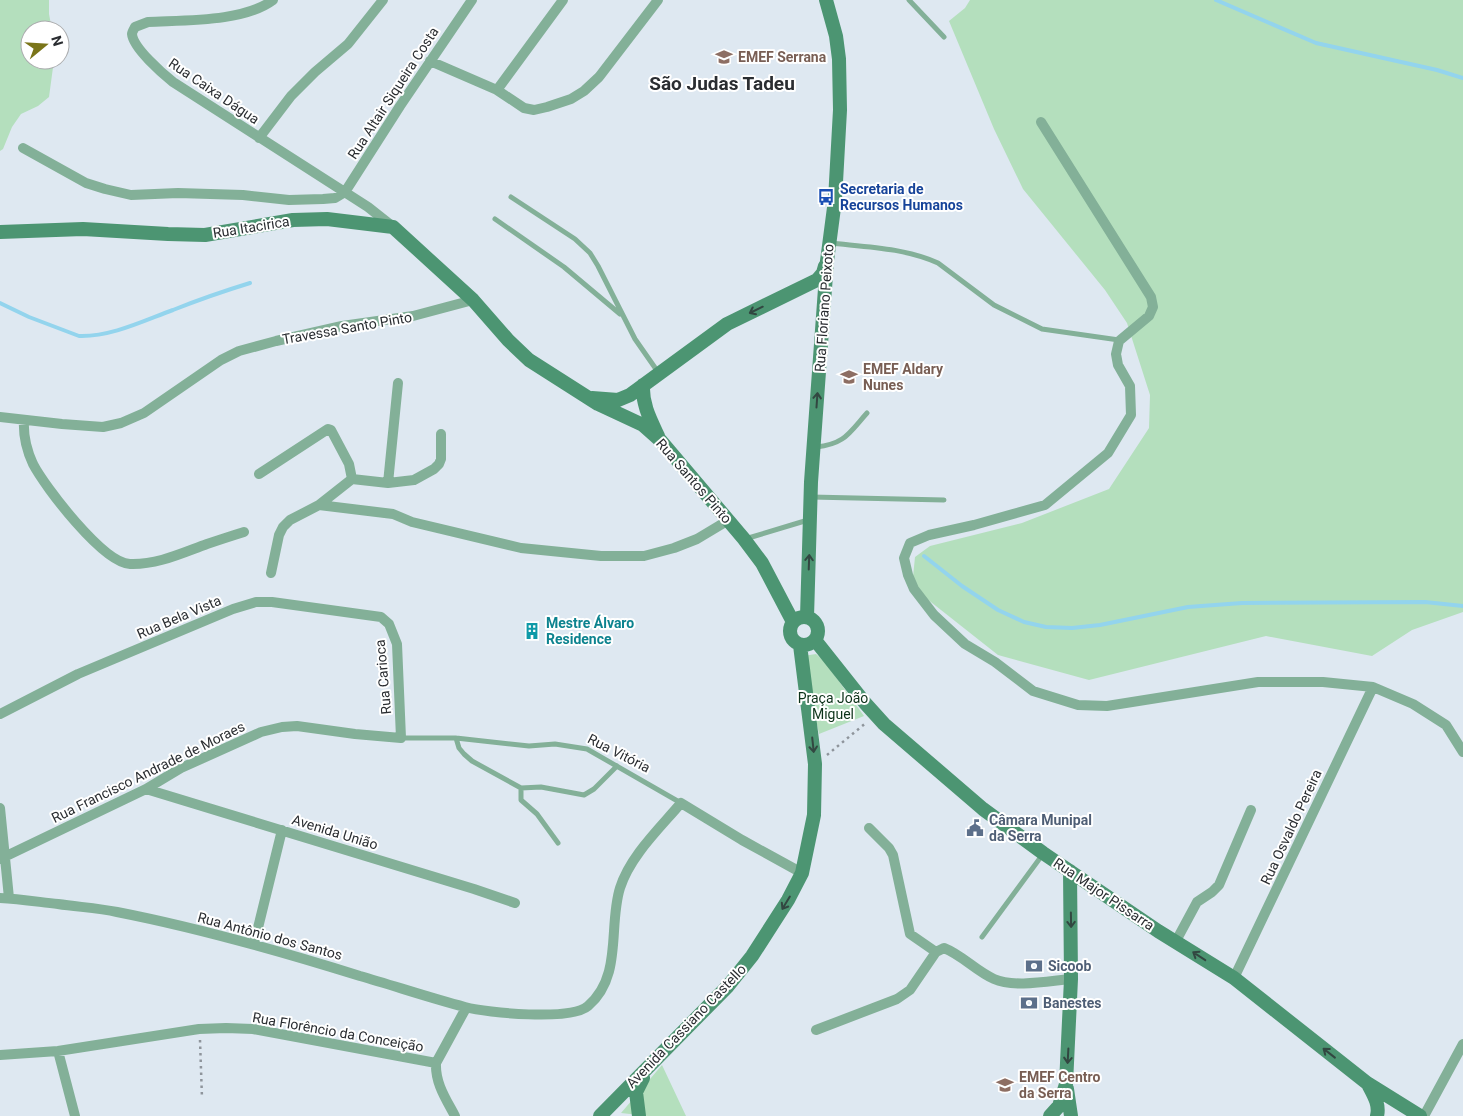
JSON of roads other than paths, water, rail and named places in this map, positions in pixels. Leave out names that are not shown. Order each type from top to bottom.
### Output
[{"type":"street","name":"Rua Caixa Dágua","points":[[273,0],[265,6],[240,15],[148,22],[135,27],[132,34],[135,42],[157,69],[259,138],[368,207],[393,227]]},
{"type":"street","points":[[259,138],[291,96],[315,72],[348,44],[383,0]]},
{"type":"street","name":"Rua Altair Siqueira Costa","points":[[23,148],[86,183],[131,195],[243,195],[289,200],[335,198],[345,192],[400,106],[472,0]]},
{"type":"street","points":[[496,90],[564,0]]},
{"type":"street","points":[[430,61],[496,90],[524,108],[534,110],[571,99],[599,77],[658,0]]},
{"type":"street","name":"Rua Floriano Peixoto","points":[[807,618],[814,447],[827,261],[835,200],[840,110],[839,59],[836,36],[826,0]]},
{"type":"street","points":[[1041,122],[1151,297],[1153,307],[1149,316],[1119,340],[1116,354],[1118,365],[1130,386],[1131,415],[1108,453],[1045,505],[974,525],[929,535],[910,543],[904,558],[908,575],[914,588],[934,615],[965,644],[995,662],[1033,690],[1078,705],[1107,706],[1258,682],[1323,682],[1373,687],[1413,704],[1446,726],[1463,752]]},
{"type":"street","name":"Rua Itacirica","points":[[0,232],[84,229],[168,234],[205,234],[293,220],[327,220],[393,227]]},
{"type":"street","points":[[393,227],[473,300],[508,340],[529,360],[589,398],[618,400],[630,395],[727,324],[821,276],[827,261]]},
{"type":"street","points":[[800,288],[818,292],[824,305]]},
{"type":"street","name":"Travessa Santo Pinto","points":[[0,417],[104,427],[121,423],[144,413],[221,360],[239,351],[342,326],[413,316],[473,300]]},
{"type":"street","points":[[388,483],[398,383]]},
{"type":"street","points":[[643,385],[643,399],[661,441]]},
{"type":"street","name":"Rua Santos Pinto","points":[[589,398],[643,425],[661,441],[762,563],[793,622]]},
{"type":"street","points":[[24,420],[24,438],[33,463],[44,483],[96,543],[116,559],[127,564],[141,564],[159,560],[244,532]]},
{"type":"street","points":[[259,474],[328,429],[331,430],[349,464],[352,479]]},
{"type":"street","points":[[271,573],[279,535],[283,527],[290,520],[319,505],[352,479],[388,483],[414,480],[434,469],[441,459],[441,434]]},
{"type":"street","points":[[319,505],[393,514],[412,522],[521,548],[601,556],[644,556],[674,548],[697,539],[727,520]]},
{"type":"street","name":"Rua Bela Vista","points":[[0,714],[78,674],[233,609],[256,602],[320,608],[381,618]]},
{"type":"street","name":"Rua Carioca","points":[[381,618],[389,624],[397,644],[402,738]]},
{"type":"street","points":[[799,618],[807,618],[817,626],[818,633],[811,644],[800,645],[793,640],[790,631],[793,622],[799,618]]},
{"type":"street","name":"Rua Major Pissarra","points":[[815,640],[884,724],[983,809],[1043,853],[1158,931],[1234,978],[1367,1083],[1420,1116]]},
{"type":"street","name":"Avenida Cassiano Castello","points":[[600,1116],[728,986],[752,956],[788,900],[802,873],[814,815],[815,764],[800,645]]},
{"type":"street","name":"Rua Osvaldo Pereira","points":[[1234,978],[1373,687]]},
{"type":"street","name":"Rua Francisco Andrade de Moraes","points":[[3,858],[146,789],[181,768],[261,732],[297,726],[402,738]]},
{"type":"street","name":"Avenida União","points":[[146,789],[515,903]]},
{"type":"street","name":"Rua Vitória","points":[[681,803],[802,873]]},
{"type":"street","name":"Rua Antônio dos Santos","points":[[4,898],[115,911],[254,944],[466,1008],[520,1013],[572,1014],[586,1008],[600,995],[608,976],[612,957],[615,908],[620,886],[637,855],[681,803]]},
{"type":"street","points":[[0,808],[4,898]]},
{"type":"street","points":[[1176,941],[1197,902],[1219,885],[1251,810]]},
{"type":"street","points":[[870,828],[893,855],[910,934],[936,952]]},
{"type":"street","points":[[254,944],[282,830]]},
{"type":"street","points":[[1070,871],[1072,979],[1066,1084],[1071,1116]]},
{"type":"street","points":[[1071,897],[1080,888],[1093,887]]},
{"type":"street","points":[[816,1030],[898,999],[910,990],[936,952],[944,948],[1002,982],[1018,983],[1072,979]]},
{"type":"street","points":[[436,1063],[466,1008]]},
{"type":"street","name":"Rua Florêncio da Conceição","points":[[0,1056],[58,1051],[199,1029],[253,1029],[436,1063],[439,1083],[455,1116]]},
{"type":"street","points":[[1424,1116],[1463,1044]]},
{"type":"street","points":[[58,1051],[75,1116]]},
{"type":"street","points":[[639,1116],[636,1092],[648,1068]]},
{"type":"street","points":[[1367,1083],[1376,1099],[1377,1116]]},
{"type":"street","points":[[1050,1116],[1059,1106],[1066,1084]]},
{"type":"lane","points":[[908,0],[944,37]]},
{"type":"lane","points":[[511,197],[575,240],[590,253],[635,339],[659,373]]},
{"type":"lane","points":[[495,219],[564,266],[622,316]]},
{"type":"lane","points":[[829,243],[908,252],[930,259],[994,305],[1042,329],[1119,340]]},
{"type":"lane","points":[[814,447],[837,443],[867,413]]},
{"type":"lane","points":[[811,497],[944,500]]},
{"type":"lane","points":[[744,539],[810,520]]},
{"type":"lane","name":"Rua Vitória","points":[[402,738],[456,738],[529,746],[554,744],[587,749],[681,803]]},
{"type":"lane","points":[[456,738],[459,748],[472,761],[521,788],[541,787],[584,795],[594,789],[617,766]]},
{"type":"lane","points":[[521,788],[521,800],[537,814],[558,843]]},
{"type":"lane","points":[[982,937],[1043,853]]},
{"type":"waterway","points":[[1216,0],[1316,43],[1437,70],[1463,78]]},
{"type":"waterway","points":[[0,303],[29,317],[79,336],[91,336],[127,328],[201,299],[250,283]]},
{"type":"waterway","points":[[924,556],[962,586],[998,610],[1024,622],[1046,627],[1072,628],[1100,625],[1188,607],[1242,603],[1425,602],[1463,606]]},
{"type":"place","name":"EMEF Serrana","points":[[724,57]]},
{"type":"place","name":"Secretaria de Recursos Humanos","points":[[826,197]]},
{"type":"place","name":"EMEF Aldary Nunes","points":[[849,377]]},
{"type":"place","name":"Mestre Álvaro Residence","points":[[532,631]]},
{"type":"place","name":"Câmara Munipal da Serra","points":[[975,828]]},
{"type":"place","name":"Sicoob","points":[[1034,966]]},
{"type":"place","name":"Banestes","points":[[1029,1003]]},
{"type":"place","name":"EMEF Centro da Serra","points":[[1005,1085]]},
{"type":"district","name":"São Judas Tadeu","points":[[722,83]]},
{"type":"park label","name":"Praça João Miguel","points":[[833,706]]}]
